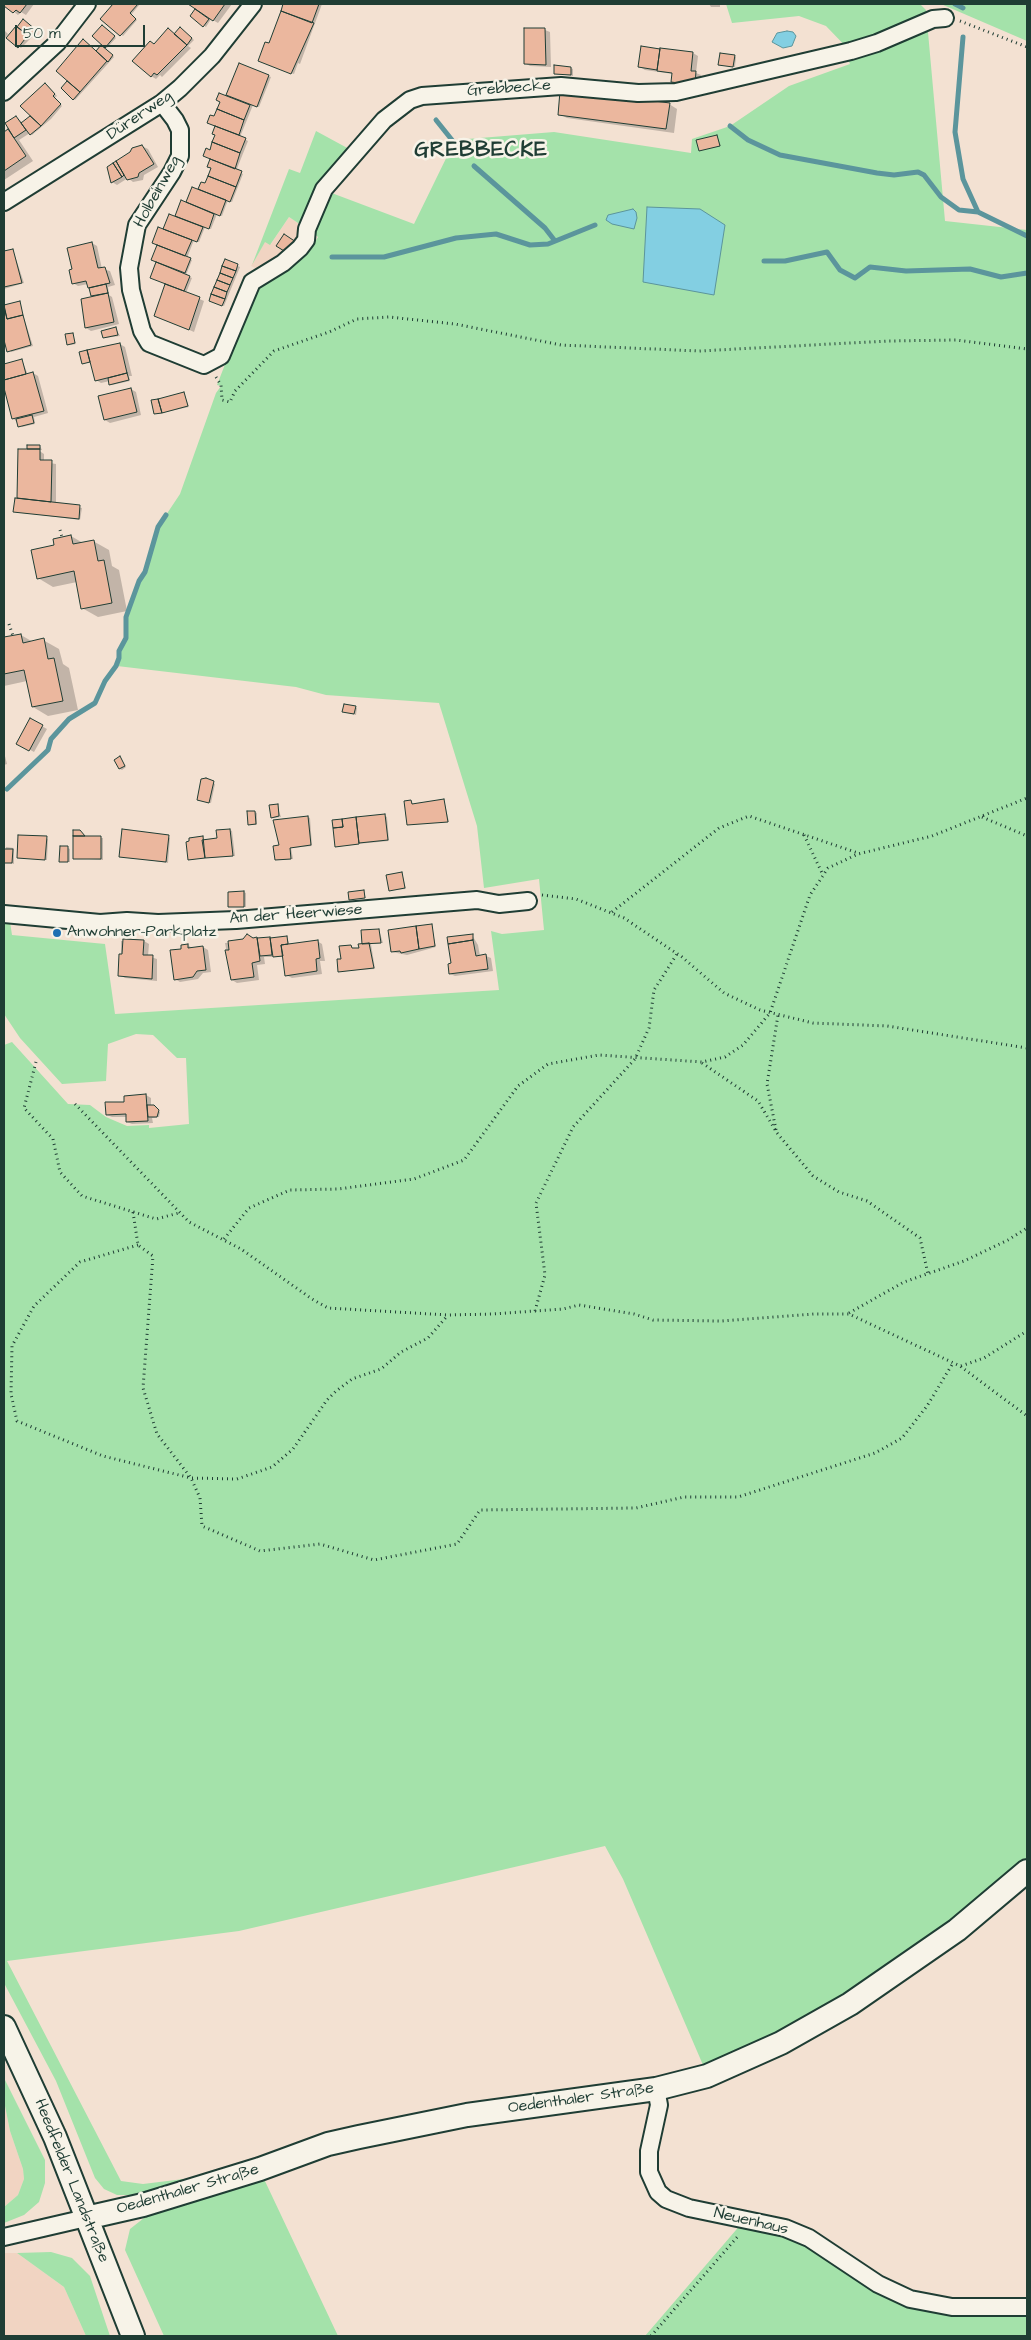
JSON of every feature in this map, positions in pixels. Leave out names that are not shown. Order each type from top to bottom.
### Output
[{"type":"main road","name":"Oedenthaler Straße","points":[[86,2218],[143,2205],[260,2169],[328,2144],[359,2136],[467,2115],[691,2082],[740,2063],[838,2011],[957,1930],[1027,1870]]},
{"type":"main road","name":"Heedfelder Landstraße","points":[[4,2027],[55,2137],[133,2336]]},
{"type":"street","points":[[4,92],[57,43],[87,4]]},
{"type":"street","name":"Dürerweg","points":[[4,202],[162,103],[212,56],[253,4]]},
{"type":"street","name":"Grebbecke","points":[[204,365],[222,356],[252,282],[283,263],[306,240],[307,229],[324,189],[384,120],[410,100],[430,95],[561,86],[638,94],[676,92],[851,51],[884,40],[933,18],[945,18]]},
{"type":"street","name":"Holbeinweg","points":[[162,103],[180,130],[180,156],[172,172],[137,225],[129,268],[131,290],[142,331],[149,343],[204,365]]},
{"type":"street","name":"An der Heerwiese","points":[[4,914],[100,923],[127,921],[158,923],[236,920],[477,900],[499,904],[534,898]]},
{"type":"street","name":"Neuenhaus","points":[[656,2088],[659,2105],[648,2159],[650,2179],[658,2192],[666,2198],[683,2206],[785,2228],[809,2238],[878,2284],[910,2299],[952,2307],[1027,2307]]},
{"type":"street","points":[[4,2237],[86,2218]]},
{"type":"path","points":[[945,18],[963,22],[1027,47]]},
{"type":"path","points":[[219,381],[222,400],[230,402],[235,391],[274,351],[328,332],[356,319],[389,317],[455,324],[561,346],[699,351],[888,341],[956,340],[1027,349]]},
{"type":"path","points":[[60,530],[62,537]]},
{"type":"path","points":[[9,624],[12,636]]},
{"type":"path","points":[[224,1239],[249,1208],[290,1190],[338,1189],[414,1179],[464,1160],[518,1086],[548,1064],[599,1055],[702,1062],[725,1057],[743,1045],[770,1013],[810,895],[828,868],[858,854],[932,836],[1027,798]]},
{"type":"path","points":[[611,912],[719,828],[749,816],[858,854]]},
{"type":"path","points":[[981,817],[1027,836]]},
{"type":"path","points":[[804,835],[823,875]]},
{"type":"path","points":[[534,898],[576,899],[611,912],[638,926],[677,954],[724,993],[770,1013],[812,1023],[886,1026],[1027,1048]]},
{"type":"path","points":[[535,1311],[545,1275],[536,1203],[573,1127],[636,1059],[649,1028],[654,990],[677,954]]},
{"type":"path","points":[[777,1133],[767,1084],[778,1015]]},
{"type":"path","points":[[36,1062],[24,1108],[53,1139],[60,1172],[82,1196],[156,1219],[180,1213]]},
{"type":"path","points":[[702,1062],[758,1101],[777,1133],[813,1176],[839,1192],[867,1201],[920,1238],[928,1274]]},
{"type":"path","points":[[75,1104],[189,1222],[242,1249],[312,1299],[328,1308],[448,1315],[535,1311],[579,1306],[634,1314],[653,1320],[721,1321],[814,1314],[849,1314],[960,1366],[1027,1416]]},
{"type":"path","points":[[133,1212],[138,1246]]},
{"type":"path","points":[[849,1314],[904,1282],[973,1257],[1008,1240],[1027,1228]]},
{"type":"path","points":[[448,1315],[428,1338],[401,1352],[382,1369],[352,1379],[336,1391],[293,1449],[272,1467],[237,1479],[191,1478],[103,1456],[18,1421],[11,1394],[12,1346],[34,1306],[80,1262],[138,1246],[154,1256],[143,1388],[157,1434],[191,1478],[200,1498],[202,1526],[260,1551],[320,1544],[374,1560],[457,1544],[480,1510],[636,1508],[684,1497],[738,1497],[875,1453],[902,1438],[928,1406],[953,1363]]},
{"type":"path","points":[[960,1366],[984,1358],[1027,1331]]},
{"type":"path","points":[[651,2336],[753,2220]]},
{"type":"shaded area","points":[[289,217],[301,225],[296,242],[262,271],[251,266],[265,241],[271,244]]},
{"type":"shaded area","points":[[4,2101],[10,2131],[23,2169],[24,2179],[18,2195],[4,2207]]},
{"type":"shaded area","points":[[4,2253],[17,2253],[64,2287],[86,2336],[4,2336]]},
{"type":"green space","points":[[726,4],[920,4],[926,10],[945,221],[1027,230],[1027,1859],[950,1925],[795,2027],[721,2060],[703,2065],[623,1879],[605,1846],[239,1931],[7,1961],[121,2181],[143,2184],[200,2177],[142,2195],[117,2195],[104,2189],[95,2178],[56,2081],[4,1983],[4,1045],[12,1042],[68,1104],[90,1105],[106,1117],[127,1126],[149,1125],[149,1128],[189,1124],[186,1058],[177,1058],[153,1035],[136,1034],[108,1044],[106,1081],[62,1084],[20,1038],[4,1014],[4,921],[10,922],[12,935],[105,944],[115,1014],[499,990],[491,931],[502,934],[544,930],[539,879],[484,888],[477,826],[439,703],[326,695],[296,687],[117,666],[121,659],[120,652],[127,639],[127,618],[140,582],[146,573],[155,537],[166,515],[180,494],[216,393],[221,386],[217,385],[254,290],[310,250],[318,237],[313,233],[329,192],[414,224],[455,140],[554,132],[691,153],[692,139],[730,126],[789,86],[850,64],[847,57],[854,55],[826,26],[799,16],[732,23]]},
{"type":"green space","points":[[941,4],[1027,4],[1027,41]]},
{"type":"green space","points":[[316,131],[351,150],[301,225],[289,217],[270,245],[265,242],[252,265],[289,169],[300,173]]},
{"type":"green space","points":[[4,2078],[45,2160],[45,2183],[39,2202],[24,2215],[4,2223],[4,2207],[18,2195],[24,2179],[23,2169],[10,2131],[4,2101]]},
{"type":"green space","points":[[264,2179],[338,2336],[164,2336],[125,2250],[130,2229],[144,2218],[171,2205]]},
{"type":"green space","points":[[742,2223],[807,2242],[876,2288],[1027,2312],[1027,2336],[645,2336]]},
{"type":"green space","points":[[51,2252],[72,2258],[90,2276],[110,2336],[86,2336],[64,2287],[17,2253]]},
{"type":"water","points":[[793,32],[796,36],[792,46],[783,48],[772,42],[777,33]]},
{"type":"water","points":[[647,207],[700,209],[725,225],[714,295],[643,282]]},
{"type":"water","points":[[633,209],[636,212],[637,218],[634,229],[612,224],[606,220],[608,215]]},
{"type":"building","points":[[4,4],[27,4],[20,13],[16,10],[13,13]]},
{"type":"building","points":[[113,4],[138,4],[130,13],[136,19],[120,36],[100,19]]},
{"type":"building","points":[[188,4],[225,4],[213,21]]},
{"type":"building","points":[[283,4],[319,4],[312,23],[281,11]]},
{"type":"building","points":[[195,9],[209,19],[203,27],[190,16]]},
{"type":"building","points":[[281,11],[314,23],[291,74],[258,61],[265,42],[269,43]]},
{"type":"building","points":[[23,19],[36,30],[30,37],[17,27]]},
{"type":"building","points":[[102,25],[115,36],[105,48],[92,36]]},
{"type":"building","points":[[16,26],[28,35],[18,48],[6,38]]},
{"type":"building","points":[[180,27],[192,38],[187,45],[174,34]]},
{"type":"building","points":[[168,28],[187,45],[157,75],[154,73],[151,77],[132,61],[150,41],[154,44]]},
{"type":"building","points":[[524,28],[545,28],[546,65],[524,64]]},
{"type":"building","points":[[83,39],[107,61],[80,92],[56,71]]},
{"type":"building","points":[[101,45],[113,55],[108,62],[96,51]]},
{"type":"building","points":[[641,46],[660,49],[657,70],[638,67]]},
{"type":"building","points":[[660,48],[693,52],[691,71],[696,71],[695,85],[671,82],[672,73],[657,71]]},
{"type":"building","points":[[720,53],[735,55],[733,67],[718,65]]},
{"type":"building","points":[[239,63],[269,75],[257,107],[226,95]]},
{"type":"building","points":[[554,65],[571,67],[571,75],[554,74]]},
{"type":"building","points":[[67,81],[80,92],[73,100],[61,88]]},
{"type":"building","points":[[45,83],[55,94],[53,96],[61,104],[41,126],[20,106]]},
{"type":"building","points":[[560,91],[638,102],[638,99],[670,103],[666,129],[558,115]]},
{"type":"building","points":[[219,93],[250,105],[244,120],[217,109],[220,102],[216,100]]},
{"type":"building","points":[[217,109],[244,120],[239,135],[207,123],[210,115],[214,116]]},
{"type":"building","points":[[16,116],[26,130],[14,138],[5,123]]},
{"type":"building","points":[[30,116],[41,126],[30,135],[21,123]]},
{"type":"building","points":[[215,126],[246,138],[240,153],[212,142],[215,135],[212,134]]},
{"type":"building","points":[[8,129],[26,156],[4,171],[4,132]]},
{"type":"building","points":[[717,135],[720,146],[699,151],[696,140]]},
{"type":"building","points":[[212,142],[240,153],[235,169],[203,156],[206,148],[210,150]]},
{"type":"building","points":[[142,145],[154,164],[139,173],[138,177],[127,180],[116,161],[130,152],[132,148]]},
{"type":"building","points":[[210,159],[242,171],[236,187],[208,176],[211,168],[207,167]]},
{"type":"building","points":[[116,161],[124,175],[122,177],[113,163]]},
{"type":"building","points":[[113,163],[122,177],[111,183],[107,167]]},
{"type":"building","points":[[208,176],[236,187],[230,202],[198,189],[201,182],[205,183]]},
{"type":"building","points":[[192,187],[226,200],[220,216],[186,202]]},
{"type":"building","points":[[181,200],[214,214],[209,229],[175,216]]},
{"type":"building","points":[[169,214],[203,227],[197,242],[163,229]]},
{"type":"building","points":[[158,227],[192,240],[185,256],[152,243]]},
{"type":"building","points":[[284,234],[296,242],[289,254],[276,246]]},
{"type":"building","points":[[92,242],[98,268],[105,267],[110,283],[88,288],[86,281],[72,284],[69,270],[72,269],[67,248]]},
{"type":"building","points":[[157,245],[191,258],[185,273],[151,260]]},
{"type":"building","points":[[13,249],[22,283],[4,287],[4,251]]},
{"type":"building","points":[[225,259],[238,264],[236,271],[222,266]]},
{"type":"building","points":[[156,262],[190,276],[184,291],[150,278]]},
{"type":"building","points":[[222,266],[236,271],[233,278],[220,273]]},
{"type":"building","points":[[220,273],[233,278],[230,285],[217,280]]},
{"type":"building","points":[[217,280],[230,285],[227,292],[214,287]]},
{"type":"building","points":[[106,284],[108,293],[91,296],[89,288]]},
{"type":"building","points":[[165,284],[200,297],[189,330],[154,316]]},
{"type":"building","points":[[214,287],[227,292],[225,299],[211,294]]},
{"type":"building","points":[[108,293],[114,322],[85,328],[81,299]]},
{"type":"building","points":[[211,294],[225,299],[222,306],[209,301]]},
{"type":"building","points":[[20,301],[23,315],[7,319],[4,305]]},
{"type":"building","points":[[4,307],[7,319],[23,315],[31,345],[7,352],[4,340]]},
{"type":"building","points":[[116,327],[118,335],[103,338],[101,331]]},
{"type":"building","points":[[73,333],[75,343],[67,345],[65,334]]},
{"type":"building","points":[[120,343],[127,373],[95,381],[87,350]]},
{"type":"building","points":[[87,350],[90,362],[82,364],[79,352]]},
{"type":"building","points":[[22,359],[26,374],[4,380],[4,364]]},
{"type":"building","points":[[33,372],[44,411],[12,419],[4,388],[4,380]]},
{"type":"building","points":[[127,373],[129,380],[109,385],[108,378]]},
{"type":"building","points":[[131,388],[137,412],[104,420],[98,396]]},
{"type":"building","points":[[184,392],[188,406],[162,413],[158,399]]},
{"type":"building","points":[[158,399],[162,413],[154,414],[151,400]]},
{"type":"building","points":[[32,415],[34,423],[18,427],[16,419]]},
{"type":"building","points":[[27,445],[40,445],[40,449],[27,449]]},
{"type":"building","points":[[18,449],[40,449],[40,460],[52,460],[51,502],[17,498]]},
{"type":"building","points":[[15,498],[80,505],[79,519],[13,512]]},
{"type":"building","points":[[71,535],[73,544],[94,540],[98,561],[104,560],[112,603],[81,609],[74,571],[37,579],[31,550],[54,545],[53,539]]},
{"type":"building","points":[[21,634],[23,643],[44,638],[48,659],[54,658],[63,701],[32,707],[24,670],[4,674],[4,637]]},
{"type":"building","points":[[344,704],[356,706],[354,714],[342,712]]},
{"type":"building","points":[[30,718],[43,725],[29,751],[16,744]]},
{"type":"building","points":[[120,756],[125,766],[119,769],[114,760]]},
{"type":"building","points":[[206,778],[214,781],[209,803],[197,800],[201,779]]},
{"type":"building","points":[[444,799],[448,822],[407,825],[404,801],[411,800],[412,804]]},
{"type":"building","points":[[278,804],[279,816],[271,818],[269,805]]},
{"type":"building","points":[[247,811],[255,811],[256,824],[248,825]]},
{"type":"building","points":[[385,814],[388,840],[359,843],[356,817]]},
{"type":"building","points":[[308,816],[311,845],[290,848],[291,859],[275,860],[273,846],[279,845],[273,820]]},
{"type":"building","points":[[356,817],[359,844],[335,847],[333,828],[343,827],[342,819]]},
{"type":"building","points":[[342,819],[343,827],[333,828],[332,820]]},
{"type":"building","points":[[122,829],[169,835],[166,862],[119,857]]},
{"type":"building","points":[[230,829],[233,856],[205,858],[202,840],[217,838],[216,830]]},
{"type":"building","points":[[73,830],[80,830],[85,836],[73,836]]},
{"type":"building","points":[[18,835],[47,836],[45,860],[17,858]]},
{"type":"building","points":[[73,836],[101,836],[101,859],[73,859]]},
{"type":"building","points":[[203,836],[205,858],[188,860],[186,842],[189,841],[189,838]]},
{"type":"building","points":[[60,846],[68,846],[68,862],[59,862]]},
{"type":"building","points":[[4,849],[13,849],[12,863],[4,863]]},
{"type":"building","points":[[402,872],[405,888],[389,891],[386,875]]},
{"type":"building","points":[[364,890],[365,898],[349,900],[348,892]]},
{"type":"building","points":[[244,891],[244,907],[228,907],[228,892]]},
{"type":"building","points":[[432,924],[435,946],[419,949],[416,926]]},
{"type":"building","points":[[416,926],[419,949],[401,953],[400,951],[391,952],[388,930]]},
{"type":"building","points":[[379,929],[381,943],[362,944],[361,930]]},
{"type":"building","points":[[247,934],[253,938],[257,937],[260,961],[252,963],[254,977],[231,980],[225,950],[229,950],[228,941],[243,939]]},
{"type":"building","points":[[473,934],[473,940],[448,944],[447,937]]},
{"type":"building","points":[[287,936],[288,944],[281,945],[283,956],[273,957],[270,938]]},
{"type":"building","points":[[270,937],[272,955],[260,956],[257,938]]},
{"type":"building","points":[[123,939],[144,940],[143,955],[153,955],[152,979],[118,976],[119,954],[122,954]]},
{"type":"building","points":[[318,940],[320,958],[316,959],[317,971],[285,976],[281,945]]},
{"type":"building","points":[[473,940],[476,956],[486,954],[488,969],[449,974],[448,964],[451,963],[448,944]]},
{"type":"building","points":[[369,943],[374,968],[338,972],[337,959],[341,959],[339,946],[351,945],[352,948],[359,948],[358,944]]},
{"type":"building","points":[[188,944],[188,948],[203,946],[206,970],[197,971],[193,977],[174,980],[170,950],[181,949],[181,945]]},
{"type":"building","points":[[146,1094],[148,1121],[126,1122],[126,1114],[106,1115],[105,1102],[124,1102],[124,1096]]},
{"type":"building","points":[[147,1105],[154,1105],[159,1110],[157,1117],[148,1117]]},
{"type":"waterway","points":[[955,4],[963,8]]},
{"type":"waterway","points":[[963,37],[955,132],[963,179],[978,212],[1027,236]]},
{"type":"waterway","points":[[436,120],[464,155]]},
{"type":"waterway","points":[[730,126],[748,140],[780,155],[877,173],[894,175],[918,172],[924,175],[941,197],[959,210],[978,212]]},
{"type":"waterway","points":[[474,166],[545,228],[555,241]]},
{"type":"waterway","points":[[332,257],[384,257],[456,238],[496,234],[530,245],[548,244],[595,225]]},
{"type":"waterway","points":[[764,261],[785,261],[827,252],[840,270],[855,278],[870,267],[906,271],[970,269],[1001,277],[1027,273]]},
{"type":"waterway","points":[[7,789],[48,750],[51,739],[69,719],[95,703],[105,681],[116,666],[119,651],[126,638],[126,617],[139,581],[145,572],[158,527],[166,515]]},
{"type":"place","name":"Anwohner-Parkplatz","points":[[57,933]]},
{"type":"district","name":"GREBBECKE","points":[[481,152]]}]
